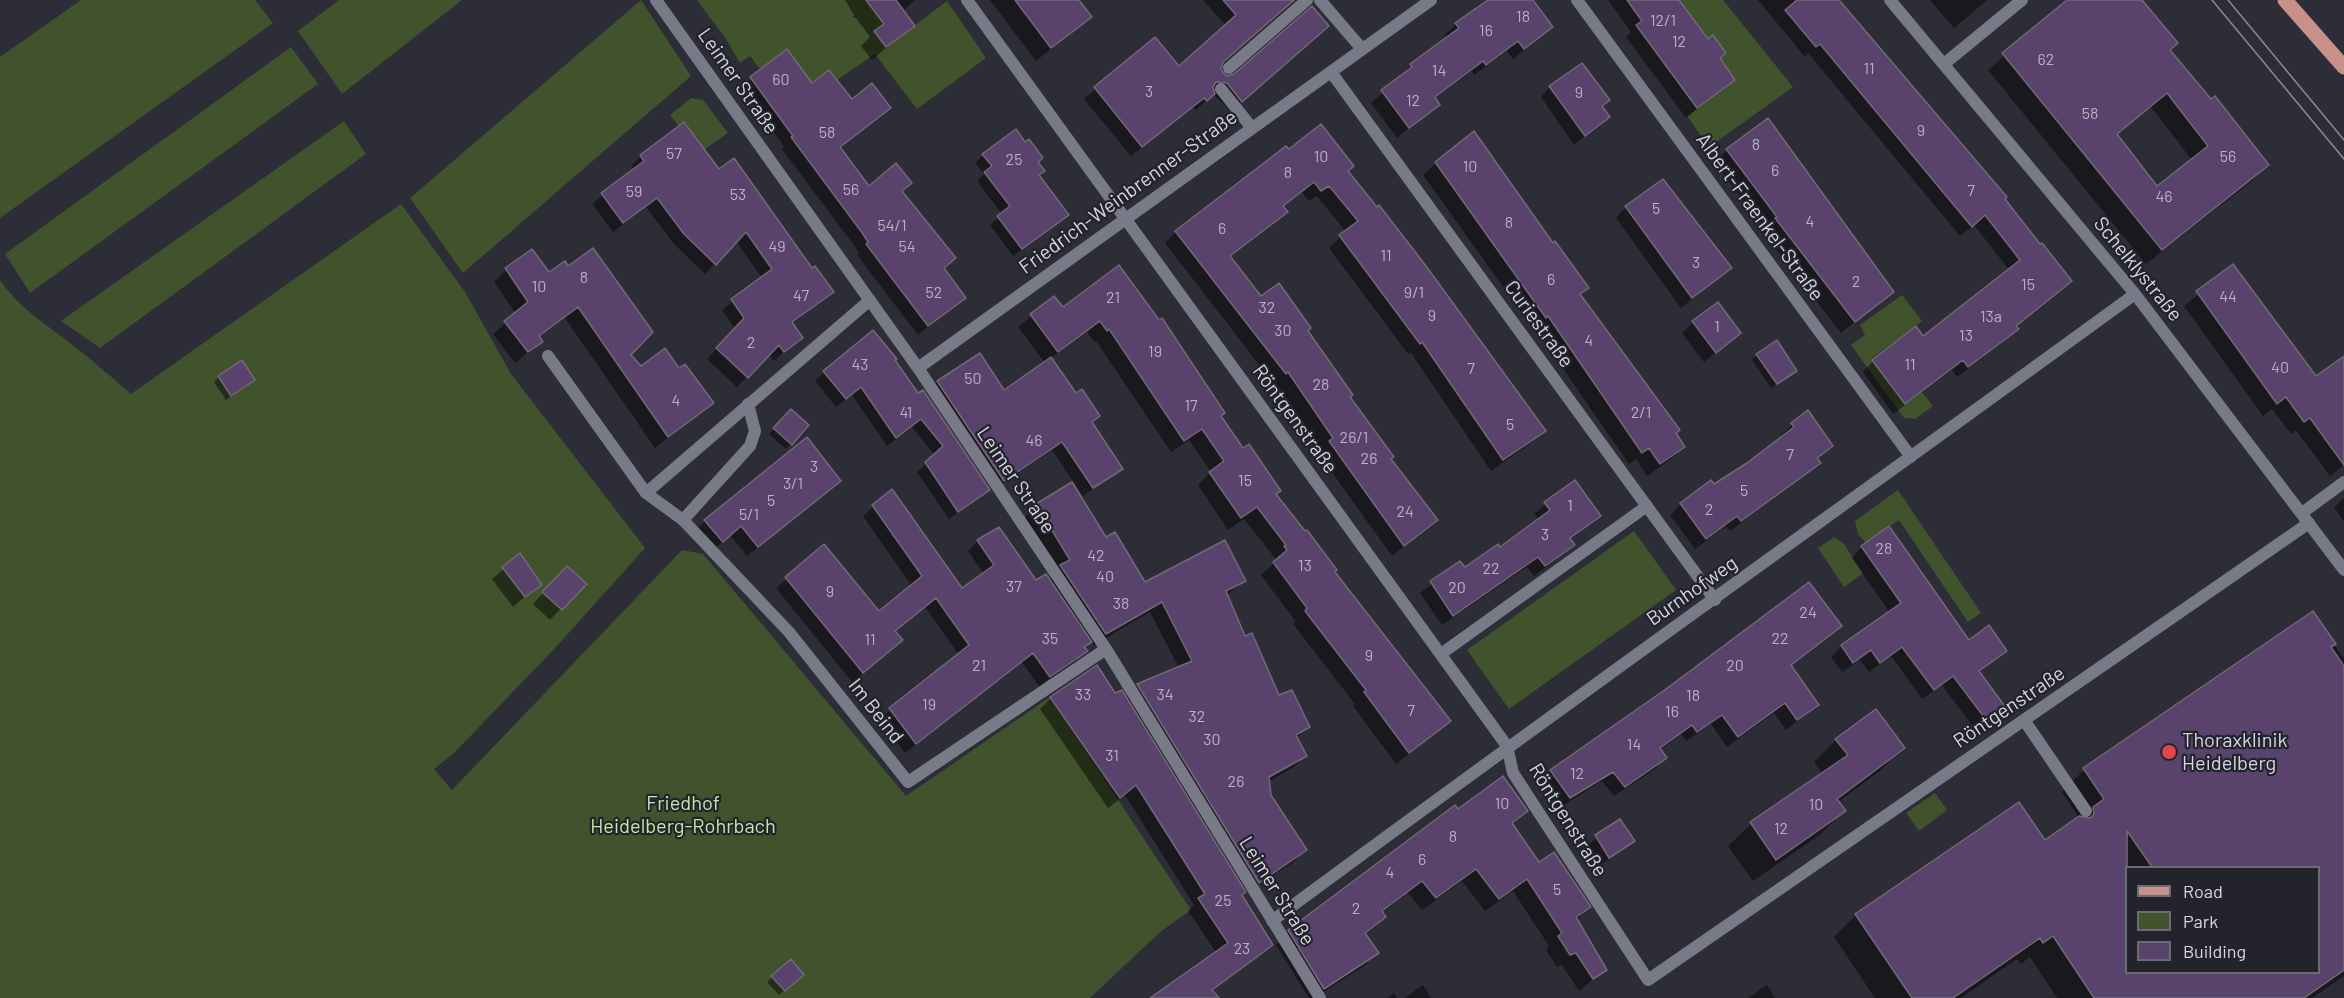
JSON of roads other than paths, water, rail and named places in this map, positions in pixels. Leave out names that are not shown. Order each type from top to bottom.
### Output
[{"type":"main road","points":[[2285,0],[2344,67]]},
{"type":"street","name":"Leimer Straße","points":[[656,0],[918,368],[1106,649],[1320,998]]},
{"type":"street","name":"Röntgenstraße","points":[[967,0],[1507,746],[1513,773],[1648,980],[2024,720],[2305,518],[2344,482]]},
{"type":"street","points":[[1229,68],[1307,0]]},
{"type":"street","points":[[1320,0],[1362,49]]},
{"type":"street","name":"Friedrich-Weinbrenner-Straße","points":[[918,368],[1431,0]]},
{"type":"street","name":"Albert-Fraenkel-Straße","points":[[1577,0],[1911,457]]},
{"type":"street","name":"Schelklystraße","points":[[1890,0],[2135,294],[2344,570]]},
{"type":"street","points":[[1944,64],[2022,0]]},
{"type":"street","name":"Curiestraße","points":[[1331,72],[1715,600]]},
{"type":"street","points":[[1221,89],[1252,128]]},
{"type":"street","name":"Burnhofweg","points":[[1272,921],[1507,746],[1715,600],[2135,294]]},
{"type":"street","points":[[646,494],[870,300]]},
{"type":"street","name":"Im Beind","points":[[548,356],[646,494],[683,520],[789,632],[908,782],[1106,649]]},
{"type":"street","points":[[683,520],[750,446],[755,432],[748,404]]},
{"type":"street","points":[[1442,654],[1647,506]]},
{"type":"street","points":[[2024,720],[2086,811]]},
{"type":"tram line","points":[[2212,0],[2344,159]]},
{"type":"tram line","points":[[2228,0],[2344,140]]},
{"type":"place","name":"Thoraxklinik Heidelberg","points":[[2169,752]]},
{"type":"park label","name":"Friedhof Heidelberg-Rohrbach","points":[[683,814]]}]
